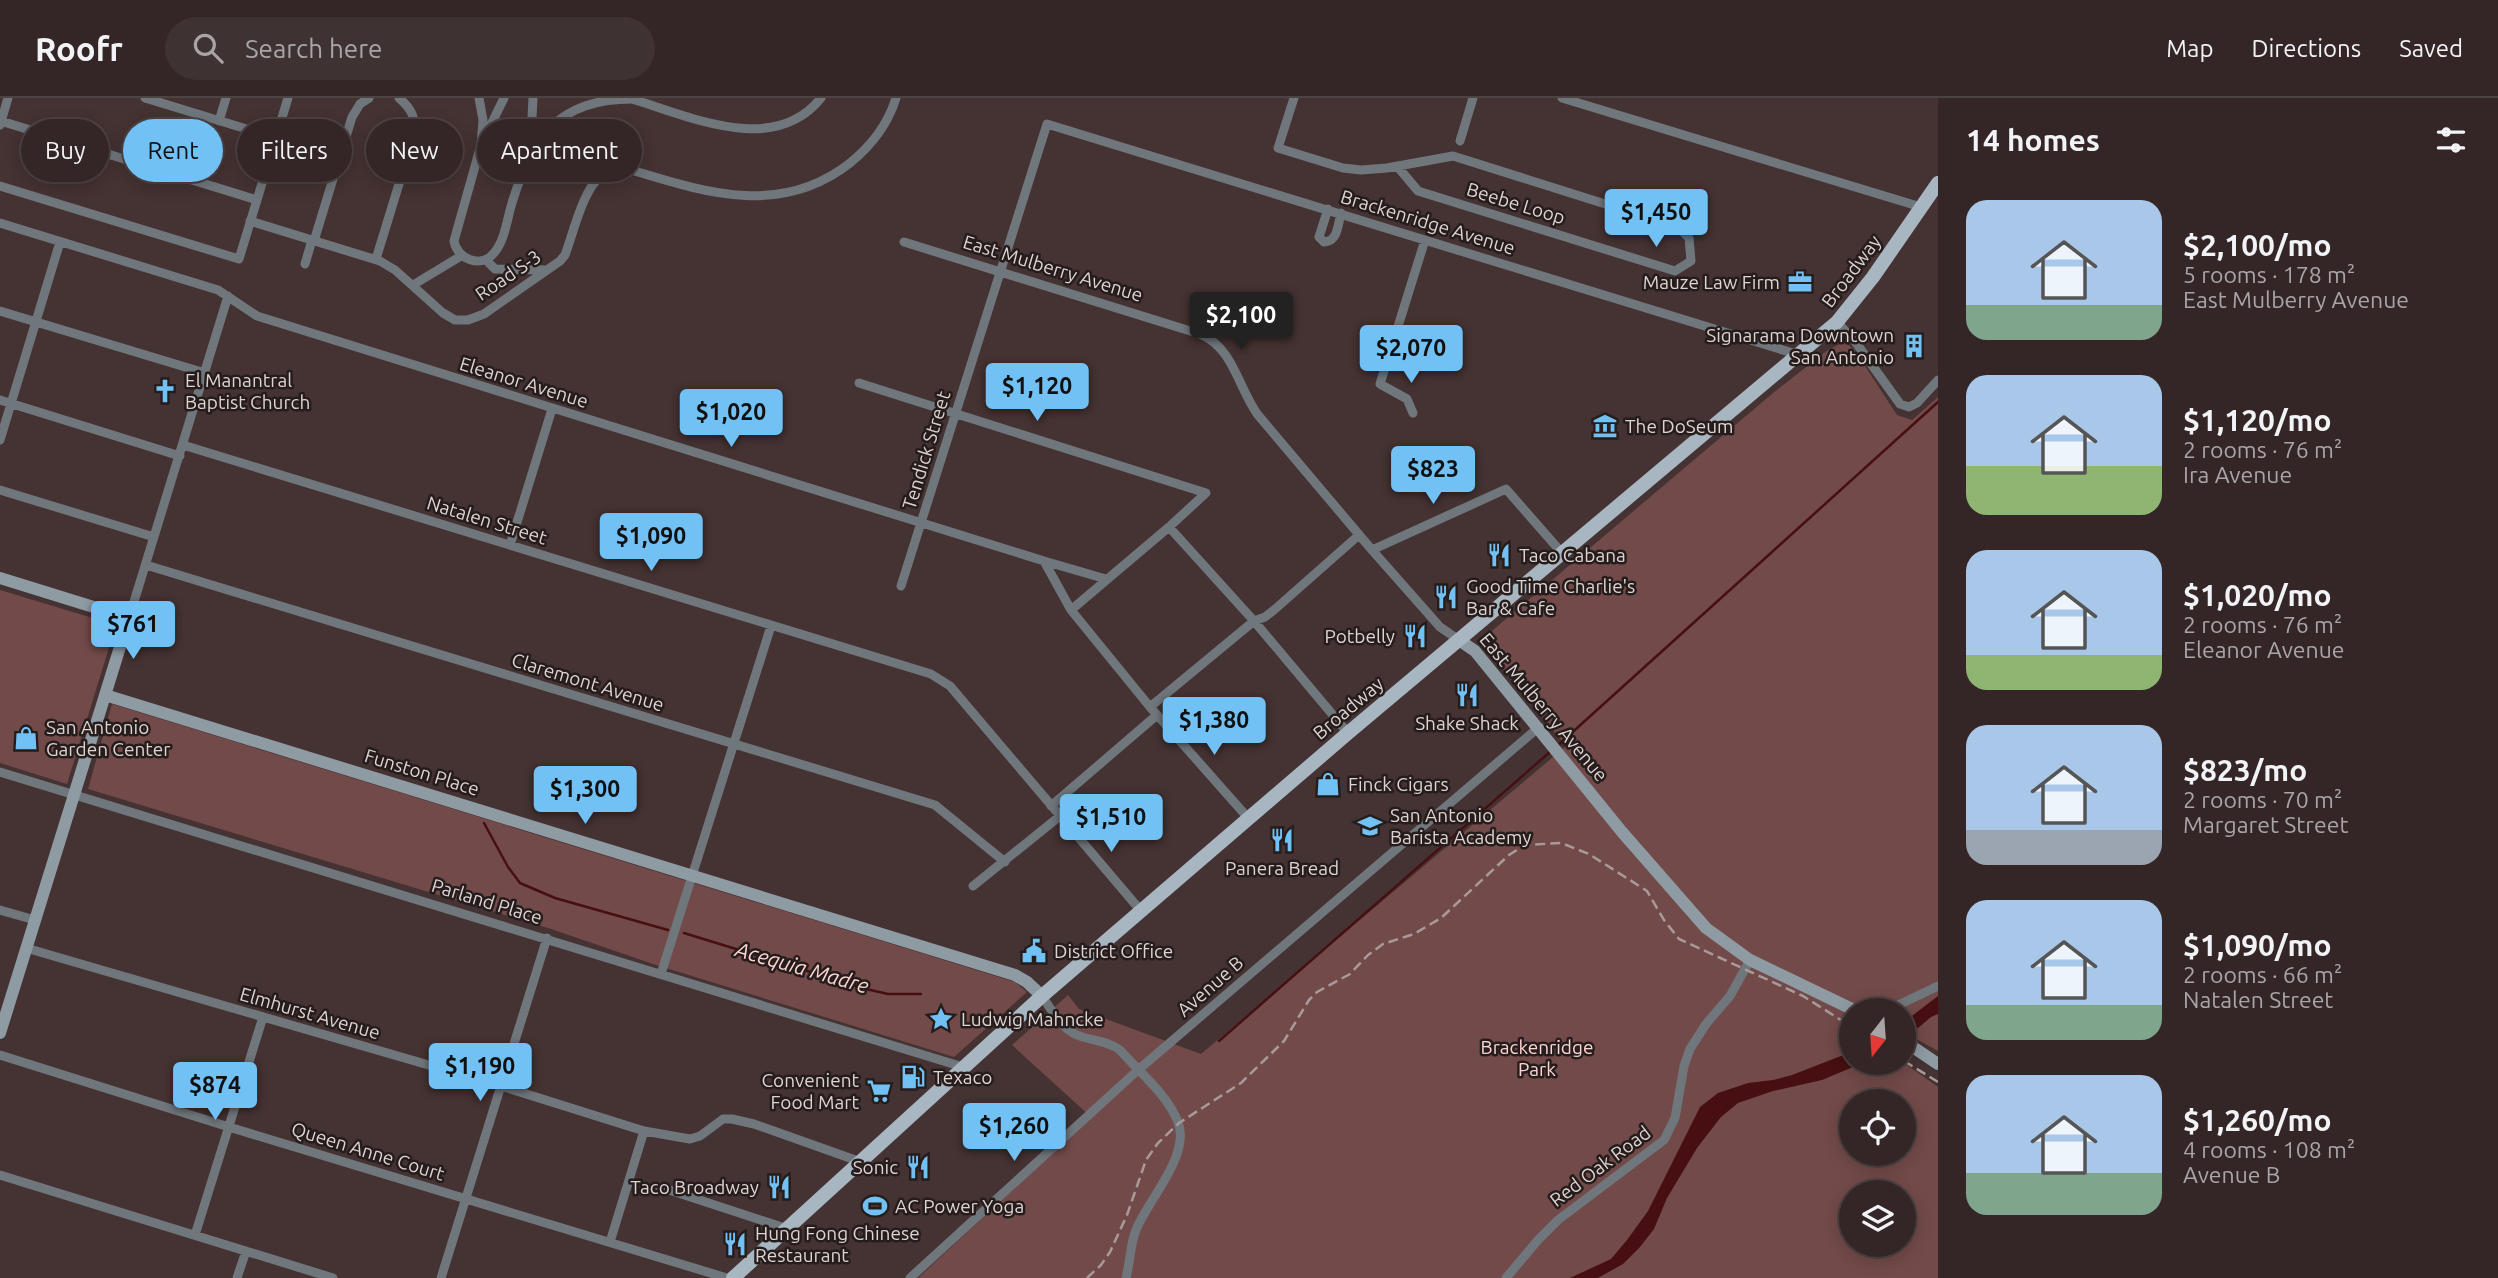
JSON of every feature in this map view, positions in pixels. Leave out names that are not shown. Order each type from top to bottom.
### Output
[{"type":"main road","name":"Broadway","points":[[733,1278],[1042,996],[1348,733],[1837,322],[1861,294],[1938,183]]},
{"type":"street","points":[[8,98],[1,123],[257,200]]},
{"type":"street","points":[[145,98],[213,119]]},
{"type":"street","points":[[220,119],[226,98]]},
{"type":"street","points":[[282,119],[288,98]]},
{"type":"street","points":[[305,264],[354,113],[360,104],[369,98]]},
{"type":"street","points":[[376,259],[414,135],[415,122],[409,106],[399,98]]},
{"type":"street","points":[[479,98],[483,119]]},
{"type":"street","points":[[494,119],[504,98]]},
{"type":"street","points":[[532,119],[533,98]]},
{"type":"street","points":[[560,119],[597,102],[632,99],[718,125],[751,129],[792,120],[821,98]]},
{"type":"street","name":"Road S-3","points":[[250,221],[376,259],[395,270],[443,313],[455,320],[468,320],[484,314],[560,261],[565,255],[588,191],[601,176],[628,169],[709,193],[743,196],[789,193],[826,179],[856,158],[880,132],[896,98]]},
{"type":"street","points":[[1294,98],[1278,148],[1343,168],[1368,170],[1397,166]]},
{"type":"street","points":[[1460,141],[1473,98]]},
{"type":"street","points":[[1562,98],[1921,207]]},
{"type":"street","name":"Brackenridge Avenue","points":[[1046,124],[1799,355]]},
{"type":"street","name":"Tendick Street","points":[[901,586],[1046,124]]},
{"type":"street","name":"Beebe Loop","points":[[1453,156],[1678,227],[1689,238],[1691,261],[1675,271],[1418,191],[1397,166],[1453,156]]},
{"type":"street","points":[[477,158],[454,236],[455,248],[461,256],[470,260],[486,260],[492,256],[500,243],[519,182]]},
{"type":"street","points":[[0,186],[239,259],[263,182]]},
{"type":"street","points":[[1328,209],[1319,237],[1324,242],[1334,239],[1341,213]]},
{"type":"street","name":"Eleanor Avenue","points":[[0,223],[218,290],[257,317],[1106,579]]},
{"type":"street","points":[[1413,413],[1406,399],[1380,384],[1425,240]]},
{"type":"street","points":[[0,440],[60,242]]},
{"type":"street","name":"East Mulberry Avenue","points":[[904,242],[1200,334],[1217,344],[1235,369],[1251,406],[1359,535],[1440,627],[1475,651],[1622,831],[1706,928],[1751,960],[1839,1003]]},
{"type":"street","points":[[413,285],[461,256]]},
{"type":"street","points":[[486,260],[495,269],[546,270]]},
{"type":"street","points":[[0,1033],[228,296]]},
{"type":"street","points":[[0,311],[205,373]]},
{"type":"street","points":[[1837,322],[1854,340],[1900,404],[1906,407],[1917,403],[1938,380]]},
{"type":"street","points":[[859,383],[1206,493],[1070,610]]},
{"type":"street","points":[[0,400],[180,456]]},
{"type":"street","points":[[510,545],[552,409]]},
{"type":"street","name":"Natalen Street","points":[[183,445],[931,674],[950,686],[1060,816]]},
{"type":"street","points":[[1372,550],[1506,489],[1562,553]]},
{"type":"street","points":[[0,490],[155,537]]},
{"type":"street","points":[[1169,527],[1254,621],[1348,733]]},
{"type":"street","points":[[1051,806],[1254,621],[1265,617],[1359,535]]},
{"type":"street","points":[[1044,561],[1070,610],[1153,711],[1249,819]]},
{"type":"street","name":"Claremont Avenue","points":[[146,565],[935,805],[1005,862]]},
{"type":"street","points":[[0,578],[129,618]]},
{"type":"street","points":[[661,974],[771,626]]},
{"type":"street","name":"Funston Place","points":[[105,695],[1015,975],[1042,996]]},
{"type":"street","name":"Avenue B","points":[[910,1278],[1138,1070],[1543,732]]},
{"type":"street","name":"Parland Place","points":[[0,772],[963,1067]]},
{"type":"street","points":[[973,886],[1060,816],[1141,911]]},
{"type":"street","points":[[0,910],[35,920]]},
{"type":"street","points":[[441,1278],[547,938]]},
{"type":"street","name":"Elmhurst Avenue","points":[[26,948],[501,1086],[644,1131],[690,1139],[723,1119],[732,1119],[754,1124],[861,1162]]},
{"type":"street","name":"Red Oak Road","points":[[1506,1278],[1558,1220],[1664,1140],[1675,1118],[1684,1066],[1690,1049],[1706,1024],[1730,996],[1751,960]]},
{"type":"street","points":[[1913,998],[1938,986]]},
{"type":"street","points":[[1042,996],[1066,1028],[1076,1035],[1112,1044],[1120,1050],[1171,1108],[1179,1123],[1181,1141],[1177,1157],[1135,1233],[1126,1278]]},
{"type":"street","points":[[195,1235],[263,1017]]},
{"type":"street","points":[[1916,1048],[1935,1057]]},
{"type":"street","name":"Queen Anne Court","points":[[0,1055],[727,1278]]},
{"type":"street","points":[[610,1242],[644,1131]]},
{"type":"street","points":[[0,1175],[333,1278]]},
{"type":"street","points":[[660,1187],[788,1229]]},
{"type":"street","points":[[237,1278],[246,1251]]},
{"type":"green space","name":"Brackenridge Park","points":[[1844,342],[1854,349],[1897,415],[1912,420],[1938,397],[1938,1051],[1916,1039],[1916,998],[1839,998],[1839,1075],[1916,1075],[1916,1071],[1938,1087],[1938,1278],[918,1278],[1091,1117],[1012,1045],[1068,995],[1079,1009],[1201,1054],[1566,746],[1480,641],[1773,393],[1828,350]]},
{"type":"green space","points":[[0,590],[116,625],[67,784],[0,763]]},
{"type":"green space","points":[[112,704],[1015,982],[1027,992],[954,1057],[653,964],[551,929],[88,789]]},
{"type":"shaded area","points":[[1938,996],[1938,1014],[1916,1030],[1916,1013]]},
{"type":"shaded area","points":[[1839,1057],[1839,1073],[1738,1103],[1721,1117],[1697,1148],[1667,1198],[1654,1229],[1640,1247],[1623,1264],[1598,1278],[1570,1278],[1611,1259],[1627,1240],[1648,1211],[1700,1107],[1718,1093],[1748,1083],[1792,1075]]},
{"type":"waterway","points":[[1556,747],[1938,402]]},
{"type":"waterway","points":[[1219,1041],[1551,751]]},
{"type":"waterway","name":"Acequia Madre","points":[[484,823],[520,883],[555,898],[668,930]]},
{"type":"waterway","name":"Acequia Madre","points":[[684,933],[866,989],[888,994],[921,994]]},
{"type":"railway","points":[[1087,1278],[1110,1252],[1127,1215],[1146,1160],[1158,1143],[1179,1123],[1241,1083],[1284,1041],[1309,1000],[1317,992],[1350,974],[1383,944],[1414,934],[1441,918],[1509,855],[1525,845],[1561,843],[1589,854],[1647,891],[1679,939],[1803,996],[1839,1019]]},
{"type":"railway","points":[[1916,1068],[1938,1082]]},
{"type":"place","name":"Mauze Law Firm","points":[[1800,282]]},
{"type":"place","name":"Signarama Downtown San Antonio","points":[[1914,346]]},
{"type":"place","name":"El Manantral Baptist Church","points":[[165,391]]},
{"type":"place","name":"The DoSeum","points":[[1605,426]]},
{"type":"place","name":"Taco Cabana","points":[[1499,555]]},
{"type":"place","name":"Good Time Charlie's Bar & Cafe","points":[[1446,597]]},
{"type":"place","name":"Potbelly","points":[[1415,636]]},
{"type":"place","name":"Shake Shack","points":[[1467,695]]},
{"type":"place","name":"San Antonio Garden Center","points":[[26,738]]},
{"type":"place","name":"Finck Cigars","points":[[1328,784]]},
{"type":"place","name":"San Antonio Barista Academy","points":[[1370,826]]},
{"type":"place","name":"Panera Bread","points":[[1282,840]]},
{"type":"place","name":"District Office","points":[[1034,951]]},
{"type":"place","name":"Ludwig Mahncke","points":[[941,1019]]},
{"type":"place","name":"Texaco","points":[[913,1077]]},
{"type":"place","name":"Convenient Food Mart","points":[[879,1091]]},
{"type":"place","name":"Sonic","points":[[918,1167]]},
{"type":"place","name":"Taco Broadway","points":[[779,1187]]},
{"type":"place","name":"AC Power Yoga","points":[[875,1206]]},
{"type":"place","name":"Hung Fong Chinese Restaurant","points":[[735,1244]]}]
